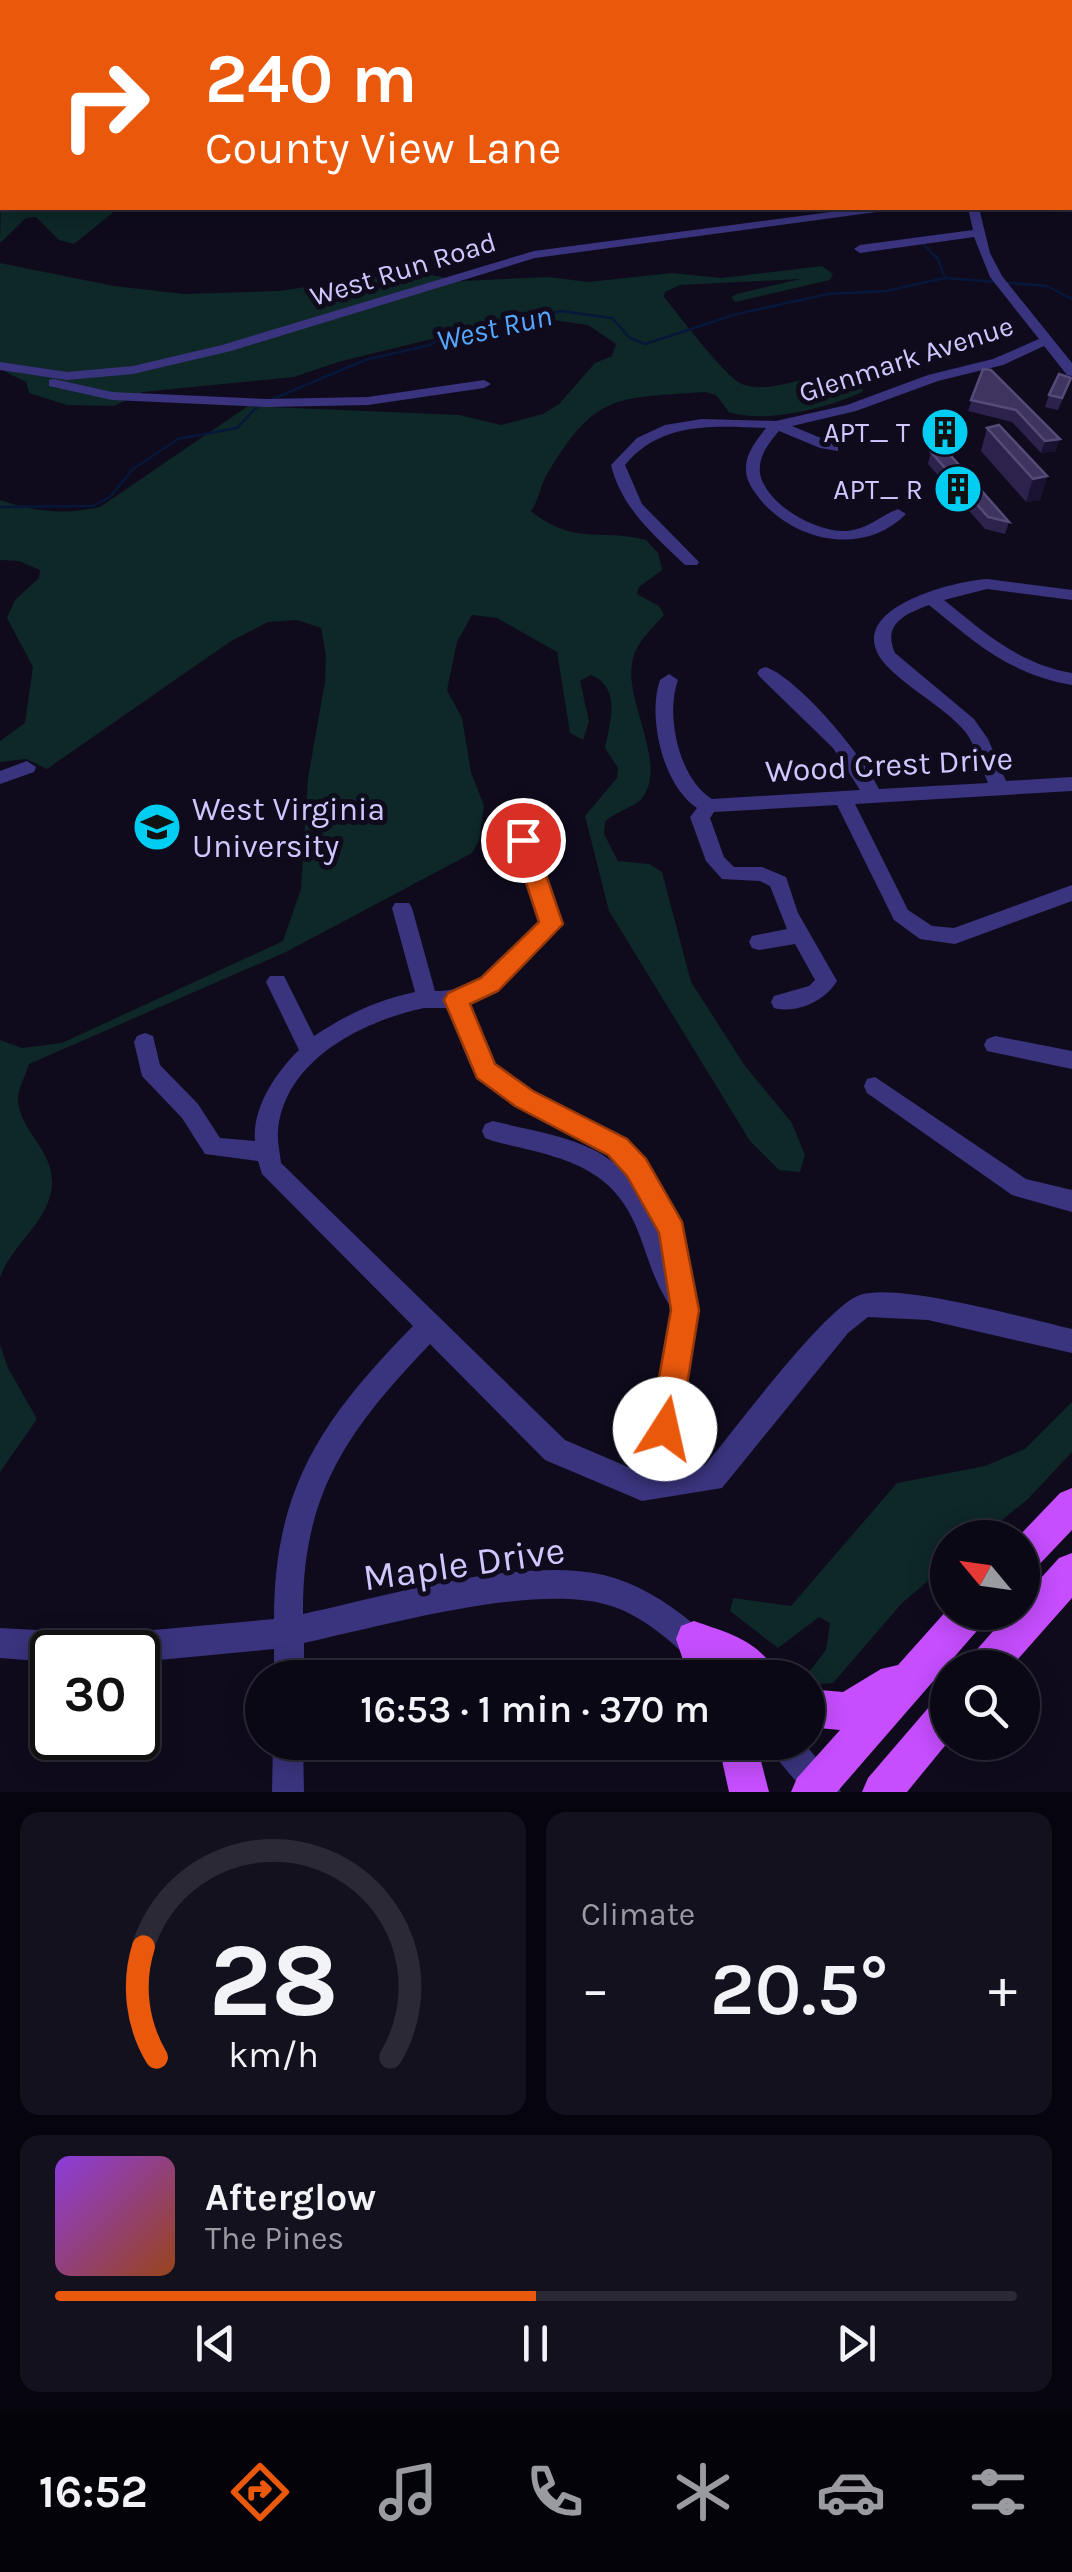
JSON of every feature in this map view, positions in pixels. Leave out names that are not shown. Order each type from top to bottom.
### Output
[{"type":"main road","points":[[1040,1539],[1072,1505]]},
{"type":"main road","points":[[1002,1650],[1072,1571]]},
{"type":"main road","points":[[825,1713],[852,1710],[896,1681],[951,1630]]},
{"type":"main road","points":[[818,1789],[953,1630]]},
{"type":"main road","points":[[694,1639],[702,1660]]},
{"type":"main road","points":[[694,1639],[736,1654],[742,1660]]},
{"type":"main road","points":[[882,1792],[930,1735]]},
{"type":"main road","points":[[910,1792],[916,1752]]},
{"type":"main road","points":[[742,1760],[750,1792]]},
{"type":"street","name":"West Run Road","points":[[2,367],[67,376],[132,370],[245,343],[534,255],[869,210]]},
{"type":"street","points":[[973,210],[996,277],[1072,372]]},
{"type":"street","points":[[860,249],[979,233]]},
{"type":"street","name":"Glenmark Avenue","points":[[898,514],[877,532],[855,536],[832,536],[791,521],[764,496],[753,474],[757,450],[776,425],[851,408],[933,378],[998,362],[1045,341]]},
{"type":"street","points":[[2,367],[112,396],[260,402],[368,401],[484,384]]},
{"type":"street","points":[[690,562],[636,508],[621,484],[618,465],[639,441],[673,426],[776,425],[832,448]]},
{"type":"street","points":[[1000,789],[968,723],[898,666],[881,646],[886,621],[896,611],[963,587],[990,584],[1072,594]]},
{"type":"street","points":[[932,599],[1012,663],[1041,674],[1072,678]]},
{"type":"street","points":[[766,673],[846,747],[858,762],[872,795]]},
{"type":"street","points":[[669,680],[662,711],[690,793],[709,806],[700,817],[721,868],[738,876],[762,874],[779,882],[800,935],[826,981],[816,993],[782,1002]]},
{"type":"street","points":[[0,778],[27,767]]},
{"type":"street","name":"Wood Crest Drive","points":[[709,806],[1072,784]]},
{"type":"street","points":[[842,797],[900,916],[926,933],[955,936],[1072,893]]},
{"type":"street","points":[[523,840],[552,924],[489,984],[456,1000],[427,999],[366,1014],[310,1051],[291,1068],[270,1110],[265,1152],[270,1167],[355,1255],[432,1325],[555,1450],[642,1486],[712,1478],[838,1324],[864,1304],[928,1308],[1072,1341]]},
{"type":"street","points":[[402,908],[427,999]]},
{"type":"street","points":[[759,942],[800,935]]},
{"type":"street","points":[[277,982],[310,1051]]},
{"type":"street","points":[[456,1000],[486,1070],[524,1098],[618,1147],[636,1167],[672,1231],[685,1310],[665,1429],[642,1486]]},
{"type":"street","points":[[145,1042],[150,1069],[190,1111],[214,1147],[265,1152]]},
{"type":"street","points":[[995,1045],[1072,1060]]},
{"type":"street","points":[[875,1086],[1020,1188],[1072,1202]]},
{"type":"street","points":[[493,1131],[587,1155],[614,1175],[644,1216],[662,1272],[685,1310]]},
{"type":"street","points":[[288,1660],[295,1531],[311,1484],[331,1445],[368,1390],[432,1325]]},
{"type":"street","name":"Maple Drive","points":[[0,1643],[56,1651],[164,1649],[289,1632],[510,1590],[592,1587],[642,1607],[694,1639],[712,1660]]},
{"type":"street","points":[[288,1760],[288,1792]]},
{"type":"street","points":[[796,1760],[818,1789]]},
{"type":"green space","points":[[1,210],[116,210],[74,244],[59,240],[36,217],[26,218],[0,243]]},
{"type":"green space","points":[[0,263],[114,286],[184,294],[279,291],[413,271],[461,281],[549,277],[588,282],[672,273],[721,278],[822,266],[833,274],[830,280],[735,302],[731,297],[737,294],[800,279],[680,285],[665,292],[664,297],[714,358],[742,384],[769,387],[817,377],[849,376],[865,381],[862,392],[815,409],[761,416],[729,412],[716,395],[706,392],[650,396],[610,405],[579,429],[563,449],[531,511],[561,529],[646,540],[658,553],[662,570],[639,587],[637,594],[659,606],[664,615],[638,646],[631,675],[648,748],[649,783],[639,801],[605,822],[604,834],[618,861],[649,864],[662,872],[691,982],[745,1066],[792,1123],[805,1155],[800,1172],[779,1170],[750,1141],[609,911],[585,816],[617,778],[618,768],[605,748],[612,707],[607,688],[591,675],[580,681],[589,721],[583,740],[570,733],[557,652],[497,618],[472,615],[457,642],[447,690],[462,718],[471,772],[484,806],[479,841],[472,853],[286,952],[29,1064],[20,1087],[20,1112],[48,1162],[52,1185],[44,1211],[12,1254],[0,1278],[0,1040],[22,1048],[62,1043],[283,941],[301,889],[308,778],[326,655],[321,628],[297,620],[268,622],[231,641],[47,769],[26,759],[0,762],[0,741],[25,723],[33,667],[7,618],[15,600],[39,578],[40,570],[19,561],[0,560],[0,500],[50,511],[100,507],[248,406],[459,415],[501,425],[543,414],[559,404],[595,363],[612,356],[616,344],[588,325],[525,316],[338,362],[294,377],[143,392],[114,406],[67,405],[29,393],[26,382],[0,369]]},
{"type":"green space","points":[[0,1345],[8,1368],[37,1419],[0,1472]]},
{"type":"green space","points":[[1072,1402],[1072,1452],[1028,1499],[1002,1520],[930,1520],[930,1579],[902,1603],[833,1683],[825,1684],[825,1660],[818,1660],[826,1650],[830,1623],[819,1617],[778,1648],[730,1611],[733,1598],[791,1606],[897,1483],[985,1466],[1025,1449]]},
{"type":"building","points":[[983,369],[991,370],[1060,439],[1045,441],[1016,410],[971,400]]},
{"type":"building","points":[[1059,374],[1071,378],[1062,398],[1049,395]]},
{"type":"building","points":[[999,425],[1047,476],[1033,479],[987,428]]},
{"type":"building","points":[[945,449],[1009,522],[988,517],[931,452]]},
{"type":"waterway","name":"West Run","points":[[922,243],[938,259],[945,278]]},
{"type":"waterway","name":"West Run","points":[[268,401],[365,360],[430,345],[452,332],[505,325],[561,311],[612,318],[630,338],[645,344],[737,314],[796,301],[828,294],[886,291],[945,278]]},
{"type":"waterway","name":"West Run","points":[[945,278],[1047,286],[1072,299]]},
{"type":"waterway","name":"West Run","points":[[0,507],[93,506],[110,497],[133,469],[178,439],[237,428],[260,404]]},
{"type":"place","name":"APT_ T","points":[[945,432]]},
{"type":"place","name":"APT_ R","points":[[958,489]]},
{"type":"place","name":"West Virginia University","points":[[157,827]]},
{"type":"route","points":[[523,840],[552,924],[489,984],[456,1000],[486,1070],[524,1098],[618,1147],[636,1167],[672,1231],[685,1310],[665,1429]]}]
